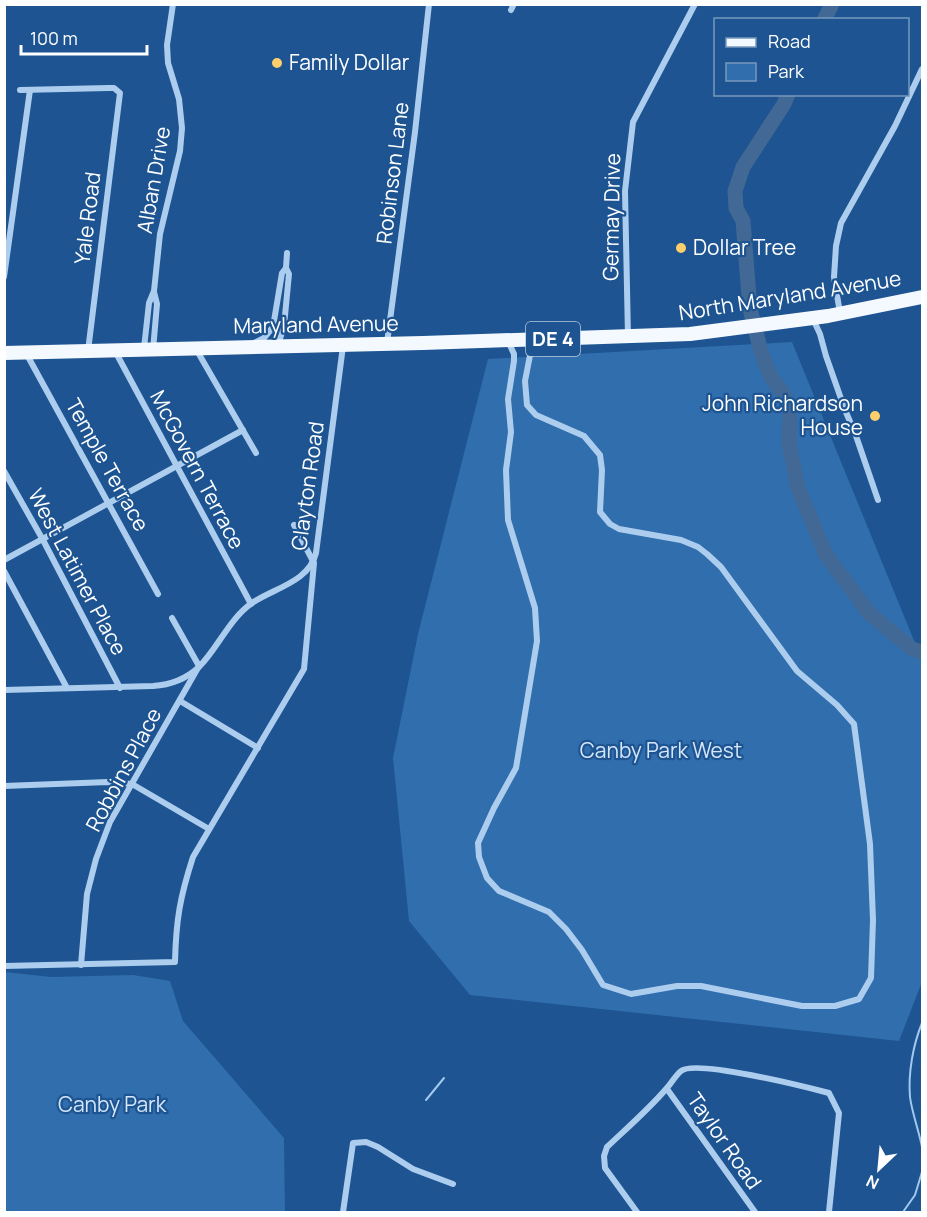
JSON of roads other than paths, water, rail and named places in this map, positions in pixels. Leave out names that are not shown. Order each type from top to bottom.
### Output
[{"type":"main road","name":"North Maryland Avenue","points":[[628,337],[690,334],[770,325],[840,314],[922,297]]},
{"type":"main road","name":"Maryland Avenue","points":[[4,353],[628,337]]},
{"type":"street","name":"Alban Drive","points":[[149,350],[157,304],[154,291],[160,234],[180,151],[182,128],[179,99],[168,63],[167,45],[173,4]]},
{"type":"street","name":"Robinson Lane","points":[[387,344],[429,4]]},
{"type":"street","name":"Germay Drive","points":[[628,337],[625,191],[633,122],[694,4]]},
{"type":"street","points":[[840,314],[834,277],[836,246],[841,223],[895,126],[922,69]]},
{"type":"street","name":"Yale Road","points":[[30,90],[109,88],[118,90],[120,96],[88,351]]},
{"type":"street","points":[[4,277],[30,90],[20,90]]},
{"type":"street","points":[[236,348],[264,338],[273,327],[282,273],[286,268],[287,253]]},
{"type":"street","points":[[278,346],[284,326],[290,274],[286,268]]},
{"type":"street","points":[[813,318],[878,500]]},
{"type":"street","points":[[508,340],[514,354],[508,399],[511,432],[506,470],[508,520],[535,608],[537,641],[516,768],[478,843],[479,857],[487,878],[500,891],[549,912],[582,950],[603,985],[617,990],[631,994],[677,986],[701,986],[802,1006],[835,1006],[859,999],[871,978],[873,920],[870,844],[854,724],[837,705],[797,671],[722,567],[698,547],[681,540],[619,529],[603,517],[600,512],[602,470],[600,455],[584,436],[536,416],[527,405],[525,381],[533,340]]},
{"type":"street","name":"Clayton Road","points":[[4,690],[120,688],[167,685],[179,681],[199,666],[226,630],[251,604],[298,578],[314,563],[343,345]]},
{"type":"street","points":[[196,349],[256,453]]},
{"type":"street","name":"McGovern Terrace","points":[[114,351],[251,604]]},
{"type":"street","name":"Temple Terrace","points":[[26,353],[158,594]]},
{"type":"street","points":[[4,560],[243,430]]},
{"type":"street","name":"West Latimer Place","points":[[4,471],[43,540],[120,688]]},
{"type":"street","points":[[4,966],[175,962],[176,921],[182,891],[193,857],[304,669],[314,563],[294,525]]},
{"type":"street","points":[[4,571],[67,688]]},
{"type":"street","points":[[172,618],[199,666]]},
{"type":"street","name":"Robbins Place","points":[[81,965],[87,894],[96,859],[110,822],[199,666]]},
{"type":"street","points":[[180,701],[258,748]]},
{"type":"street","points":[[4,786],[108,782],[132,784],[209,829]]},
{"type":"street","points":[[638,1212],[605,1168],[604,1156],[607,1147],[667,1089],[681,1071],[689,1067],[708,1068],[779,1081],[829,1093],[839,1113],[830,1212]]},
{"type":"street","name":"Taylor Road","points":[[667,1089],[755,1212]]},
{"type":"street","points":[[344,1212],[353,1143],[366,1142],[413,1169],[453,1184]]},
{"type":"waterway","points":[[825,18],[832,4]]},
{"type":"waterway","points":[[787,96],[743,167],[735,191],[736,208],[743,221],[750,309],[762,355],[772,379],[784,395],[790,413],[789,443],[798,488],[826,555],[869,613],[912,649],[922,652]]},
{"type":"waterway","points":[[922,1023],[916,1040],[910,1078],[911,1103],[922,1147]]},
{"type":"waterway","points":[[426,1100],[444,1078]]},
{"type":"waterway","points":[[903,1212],[915,1195],[922,1172]]},
{"type":"place","name":"Family Dollar","points":[[277,63]]},
{"type":"place","name":"Dollar Tree","points":[[681,248]]},
{"type":"place","name":"John Richardson House","points":[[875,416]]},
{"type":"park label","name":"Canby Park West","points":[[661,751]]},
{"type":"park label","name":"Canby Park","points":[[112,1105]]}]
